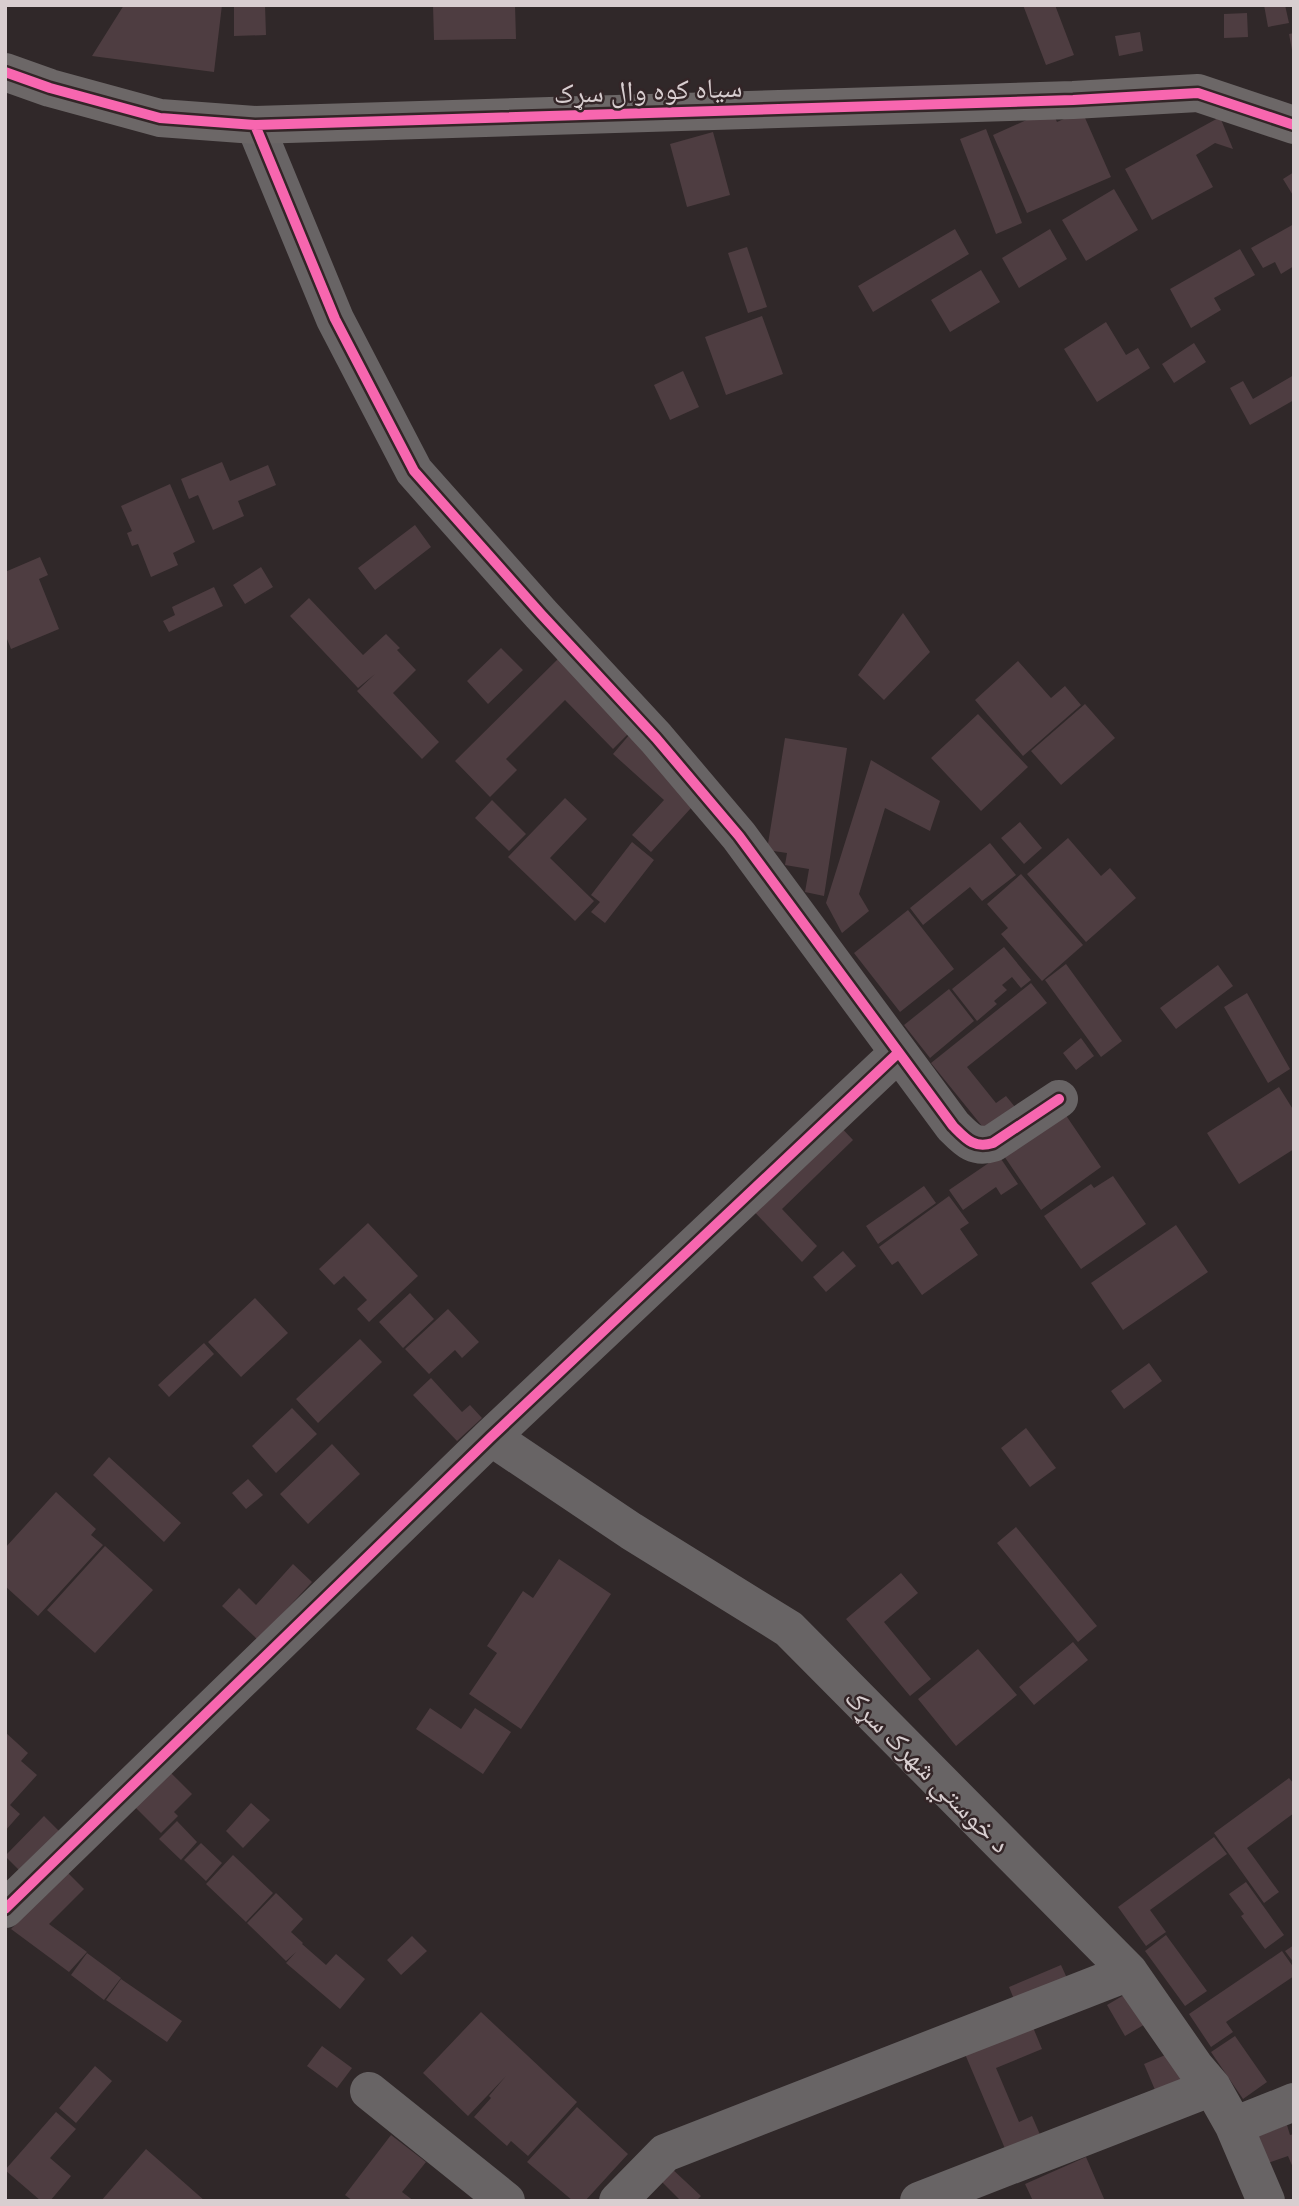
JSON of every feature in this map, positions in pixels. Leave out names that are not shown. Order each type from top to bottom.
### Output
[{"type":"street","name":"سیاه کوه وال سړک","points":[[5,72],[50,88],[160,118],[255,125],[1073,100],[1198,93],[1294,125]]},
{"type":"street","points":[[255,125],[335,319],[414,471],[656,738],[739,836],[953,1126],[968,1141],[983,1146],[993,1143],[1059,1099]]},
{"type":"street","points":[[5,1909],[491,1437],[898,1053]]},
{"type":"street","name":"د خوستي شهرک سړک","points":[[491,1437],[631,1531],[789,1629],[1129,1972],[1212,2087],[1234,2126],[1266,2201]]},
{"type":"street","points":[[618,2201],[665,2153],[1129,1972]]},
{"type":"street","points":[[919,2201],[1212,2087]]},
{"type":"street","points":[[369,2091],[506,2201]]},
{"type":"street","points":[[1234,2126],[1294,2102]]},
{"type":"building","points":[[124,5],[222,5],[214,72],[92,56]]},
{"type":"building","points":[[234,5],[265,5],[266,35],[234,36]]},
{"type":"building","points":[[433,5],[515,5],[516,39],[434,40]]},
{"type":"building","points":[[1023,5],[1055,5],[1074,55],[1046,65]]},
{"type":"building","points":[[1264,5],[1285,5],[1289,23],[1268,27]]},
{"type":"building","points":[[1247,13],[1248,37],[1224,38],[1224,14]]},
{"type":"building","points":[[1140,32],[1143,51],[1119,56],[1115,36]]},
{"type":"building","points":[[1294,33],[1294,50],[1292,50],[1289,34]]},
{"type":"building","points":[[1051,109],[1057,122],[1082,111],[1111,177],[1027,213],[993,135]]},
{"type":"building","points":[[1220,117],[1233,149],[1215,143],[1196,155],[1213,187],[1152,220],[1125,169]]},
{"type":"building","points":[[986,129],[1022,223],[996,234],[960,139]]},
{"type":"building","points":[[713,132],[730,195],[687,207],[670,144]]},
{"type":"building","points":[[1294,172],[1294,197],[1283,179]]},
{"type":"building","points":[[1114,189],[1138,230],[1086,261],[1062,220]]},
{"type":"building","points":[[1294,224],[1294,266],[1281,274],[1275,262],[1263,268],[1251,248]]},
{"type":"building","points":[[955,229],[969,254],[873,312],[858,286]]},
{"type":"building","points":[[1050,229],[1067,259],[1019,288],[1002,258]]},
{"type":"building","points":[[747,247],[767,307],[748,313],[728,253]]},
{"type":"building","points":[[1240,249],[1255,275],[1214,298],[1221,310],[1191,328],[1170,289]]},
{"type":"building","points":[[981,270],[1000,302],[950,332],[931,300]]},
{"type":"building","points":[[762,316],[783,374],[726,395],[705,337]]},
{"type":"building","points":[[1106,322],[1126,355],[1138,348],[1150,368],[1097,402],[1064,349]]},
{"type":"building","points":[[1194,343],[1206,362],[1174,383],[1162,364]]},
{"type":"building","points":[[683,371],[699,407],[670,420],[654,385]]},
{"type":"building","points":[[1294,375],[1294,400],[1250,425],[1230,388],[1243,381],[1253,399]]},
{"type":"building","points":[[222,462],[230,481],[268,465],[276,485],[238,501],[244,516],[213,530],[198,495],[189,499],[181,479]]},
{"type":"building","points":[[170,484],[195,542],[173,553],[178,565],[151,577],[138,544],[132,546],[127,533],[132,531],[121,506]]},
{"type":"building","points":[[415,525],[431,547],[375,590],[358,568]]},
{"type":"building","points":[[40,557],[48,575],[39,579],[59,629],[11,649],[5,634],[5,572]]},
{"type":"building","points":[[261,567],[273,587],[245,604],[233,585]]},
{"type":"building","points":[[214,587],[223,606],[169,632],[163,621],[175,615],[172,607]]},
{"type":"building","points":[[309,598],[363,655],[386,634],[416,670],[393,693],[439,742],[422,759],[357,691],[375,674],[358,688],[290,616]]},
{"type":"building","points":[[903,613],[930,652],[884,700],[858,675]]},
{"type":"building","points":[[501,648],[523,670],[488,704],[467,681]]},
{"type":"building","points":[[561,656],[632,730],[613,749],[565,700],[506,759],[517,770],[490,797],[455,761]]},
{"type":"building","points":[[1018,661],[1051,698],[1065,686],[1081,705],[1023,756],[975,700]]},
{"type":"building","points":[[1085,704],[1115,738],[1061,785],[1031,751]]},
{"type":"building","points":[[978,714],[1028,767],[981,811],[931,758]]},
{"type":"building","points":[[630,734],[701,797],[651,852],[632,835],[664,800],[613,754]]},
{"type":"building","points":[[785,738],[847,748],[824,896],[805,892],[809,869],[785,865],[787,853],[767,850]]},
{"type":"building","points":[[871,760],[940,801],[930,831],[885,808],[859,894],[869,911],[842,933],[826,903]]},
{"type":"building","points":[[565,798],[587,819],[550,858],[594,901],[575,921],[508,857]]},
{"type":"building","points":[[492,800],[526,834],[509,851],[475,818]]},
{"type":"building","points":[[1020,822],[1042,848],[1024,864],[1001,838]]},
{"type":"building","points":[[1068,838],[1101,876],[1110,868],[1136,898],[1086,942],[1027,874]]},
{"type":"building","points":[[632,842],[654,860],[605,923],[591,912],[600,902],[591,895]]},
{"type":"building","points":[[990,843],[1016,875],[982,901],[970,887],[923,925],[910,908]]},
{"type":"building","points":[[1021,874],[1083,945],[1042,981],[1001,934],[1008,928],[987,904]]},
{"type":"building","points":[[908,910],[954,969],[900,1012],[854,953]]},
{"type":"building","points":[[1004,947],[1031,980],[1021,988],[1012,977],[1002,985],[1007,990],[994,1001],[997,1004],[977,1021],[952,989]]},
{"type":"building","points":[[1066,964],[1122,1041],[1101,1057],[1045,980]]},
{"type":"building","points":[[1218,965],[1233,986],[1176,1029],[1160,1008]]},
{"type":"building","points":[[1031,983],[1047,1003],[967,1067],[996,1103],[1006,1096],[1015,1107],[986,1131],[931,1063]]},
{"type":"building","points":[[949,989],[974,1021],[930,1058],[904,1025]]},
{"type":"building","points":[[1247,993],[1290,1069],[1268,1083],[1224,1007]]},
{"type":"building","points":[[1081,1038],[1094,1056],[1076,1070],[1063,1053]]},
{"type":"building","points":[[1279,1087],[1294,1111],[1294,1149],[1239,1184],[1207,1133]]},
{"type":"building","points":[[1063,1111],[1101,1167],[1041,1210],[1002,1153]]},
{"type":"building","points":[[836,1122],[853,1140],[782,1209],[817,1246],[802,1262],[748,1205]]},
{"type":"building","points":[[999,1156],[1018,1184],[1001,1195],[996,1187],[963,1210],[949,1190]]},
{"type":"building","points":[[1113,1176],[1146,1224],[1081,1269],[1044,1216],[1091,1184],[1094,1188]]},
{"type":"building","points":[[924,1186],[936,1203],[878,1244],[866,1226]]},
{"type":"building","points":[[949,1196],[969,1223],[960,1229],[978,1255],[922,1295],[898,1261],[892,1265],[879,1247]]},
{"type":"building","points":[[368,1223],[418,1276],[369,1322],[357,1309],[367,1300],[344,1276],[334,1285],[319,1269]]},
{"type":"building","points":[[1176,1225],[1208,1272],[1123,1330],[1091,1283]]},
{"type":"building","points":[[843,1251],[856,1266],[826,1292],[813,1277]]},
{"type":"building","points":[[410,1293],[434,1319],[403,1348],[379,1322]]},
{"type":"building","points":[[255,1298],[288,1333],[241,1377],[208,1342]]},
{"type":"building","points":[[448,1309],[479,1342],[462,1358],[455,1350],[429,1374],[405,1349]]},
{"type":"building","points":[[360,1339],[382,1362],[318,1423],[296,1399]]},
{"type":"building","points":[[204,1343],[214,1354],[169,1397],[158,1385]]},
{"type":"building","points":[[1149,1363],[1162,1381],[1124,1409],[1111,1391]]},
{"type":"building","points":[[431,1378],[462,1412],[470,1405],[482,1418],[457,1441],[413,1395]]},
{"type":"building","points":[[292,1408],[317,1434],[276,1473],[252,1446]]},
{"type":"building","points":[[1026,1428],[1056,1468],[1030,1487],[1001,1448]]},
{"type":"building","points":[[332,1444],[360,1474],[308,1524],[280,1494]]},
{"type":"building","points":[[109,1457],[181,1523],[164,1542],[93,1475]]},
{"type":"building","points":[[248,1479],[263,1495],[246,1509],[232,1493]]},
{"type":"building","points":[[56,1492],[96,1529],[91,1535],[103,1545],[38,1616],[5,1586],[5,1548]]},
{"type":"building","points":[[1016,1527],[1097,1626],[1078,1642],[997,1543]]},
{"type":"building","points":[[105,1546],[153,1590],[95,1653],[47,1610]]},
{"type":"building","points":[[559,1559],[611,1594],[521,1729],[469,1694],[497,1653],[487,1646],[523,1591],[533,1598]]},
{"type":"building","points":[[293,1564],[312,1582],[258,1640],[222,1606],[239,1588],[256,1605]]},
{"type":"building","points":[[901,1573],[918,1593],[884,1622],[931,1679],[910,1696],[846,1619]]},
{"type":"building","points":[[1073,1642],[1088,1660],[1034,1705],[1019,1687]]},
{"type":"building","points":[[978,1649],[1017,1695],[956,1746],[918,1699]]},
{"type":"building","points":[[430,1708],[461,1729],[475,1708],[511,1732],[483,1774],[416,1729]]},
{"type":"building","points":[[5,1732],[28,1753],[21,1761],[37,1775],[10,1805],[20,1814],[5,1831]]},
{"type":"building","points":[[167,1769],[192,1794],[174,1812],[178,1816],[161,1833],[132,1804]]},
{"type":"building","points":[[1289,1778],[1294,1784],[1294,1813],[1247,1848],[1279,1892],[1264,1903],[1214,1833]]},
{"type":"building","points":[[251,1803],[270,1820],[243,1848],[226,1831]]},
{"type":"building","points":[[44,1816],[59,1831],[20,1871],[5,1856]]},
{"type":"building","points":[[177,1821],[197,1842],[181,1860],[159,1839]]},
{"type":"building","points":[[1214,1837],[1227,1854],[1150,1910],[1166,1932],[1146,1946],[1118,1907]]},
{"type":"building","points":[[201,1843],[222,1863],[206,1881],[184,1860]]},
{"type":"building","points":[[233,1855],[273,1893],[246,1922],[206,1884]]},
{"type":"building","points":[[67,1872],[84,1889],[49,1924],[87,1952],[69,1972],[11,1929]]},
{"type":"building","points":[[1246,1882],[1284,1935],[1265,1949],[1229,1894]]},
{"type":"building","points":[[276,1893],[303,1919],[291,1932],[302,1944],[326,1965],[336,1954],[365,1979],[340,2009],[286,1963],[296,1952],[286,1961],[247,1923]]},
{"type":"building","points":[[1166,1935],[1207,1991],[1185,2006],[1145,1951]]},
{"type":"building","points":[[412,1936],[427,1951],[401,1975],[387,1960]]},
{"type":"building","points":[[1294,1945],[1294,1963],[1285,1951]]},
{"type":"building","points":[[1282,1951],[1294,1968],[1294,1976],[1226,2022],[1233,2032],[1211,2047],[1189,2014]]},
{"type":"building","points":[[87,1953],[121,1978],[104,2000],[71,1975]]},
{"type":"building","points":[[1061,1965],[1071,1987],[1018,2009],[1009,1987]]},
{"type":"building","points":[[121,1979],[182,2021],[167,2042],[106,2000]]},
{"type":"building","points":[[1129,1992],[1147,2023],[1125,2036],[1107,2005]]},
{"type":"building","points":[[481,2012],[577,2102],[528,2156],[511,2141],[507,2146],[474,2117],[506,2076],[468,2116],[423,2073]]},
{"type":"building","points":[[1032,2025],[1042,2049],[996,2068],[1019,2122],[1032,2116],[1041,2137],[1006,2151],[965,2054]]},
{"type":"building","points":[[1235,2036],[1267,2082],[1243,2099],[1211,2052]]},
{"type":"building","points":[[322,2046],[352,2068],[337,2088],[307,2066]]},
{"type":"building","points":[[1170,2053],[1184,2086],[1158,2097],[1144,2064]]},
{"type":"building","points":[[95,2066],[112,2081],[76,2123],[59,2108]]},
{"type":"building","points":[[577,2107],[628,2154],[585,2201],[573,2201],[527,2162]]},
{"type":"building","points":[[56,2112],[76,2129],[50,2158],[71,2176],[50,2201],[41,2201],[5,2170]]},
{"type":"building","points":[[1287,2125],[1290,2135],[1294,2134],[1294,2170],[1288,2156],[1268,2163],[1258,2136]]},
{"type":"building","points":[[391,2135],[426,2162],[402,2192],[414,2201],[353,2201],[345,2195]]},
{"type":"building","points":[[146,2149],[205,2201],[101,2201]]},
{"type":"building","points":[[1086,2157],[1105,2201],[1033,2201],[1025,2184]]},
{"type":"building","points":[[670,2167],[701,2196],[696,2201],[681,2201],[659,2179]]},
{"type":"cycle path","points":[[5,72],[50,88],[160,118],[255,125],[1073,100],[1198,93],[1294,125]]},
{"type":"cycle path","points":[[255,125],[335,319],[414,471],[656,738],[739,836],[953,1126],[966,1139],[975,1144],[986,1145],[1059,1099]]},
{"type":"cycle path","points":[[5,1909],[491,1437],[898,1053]]}]
